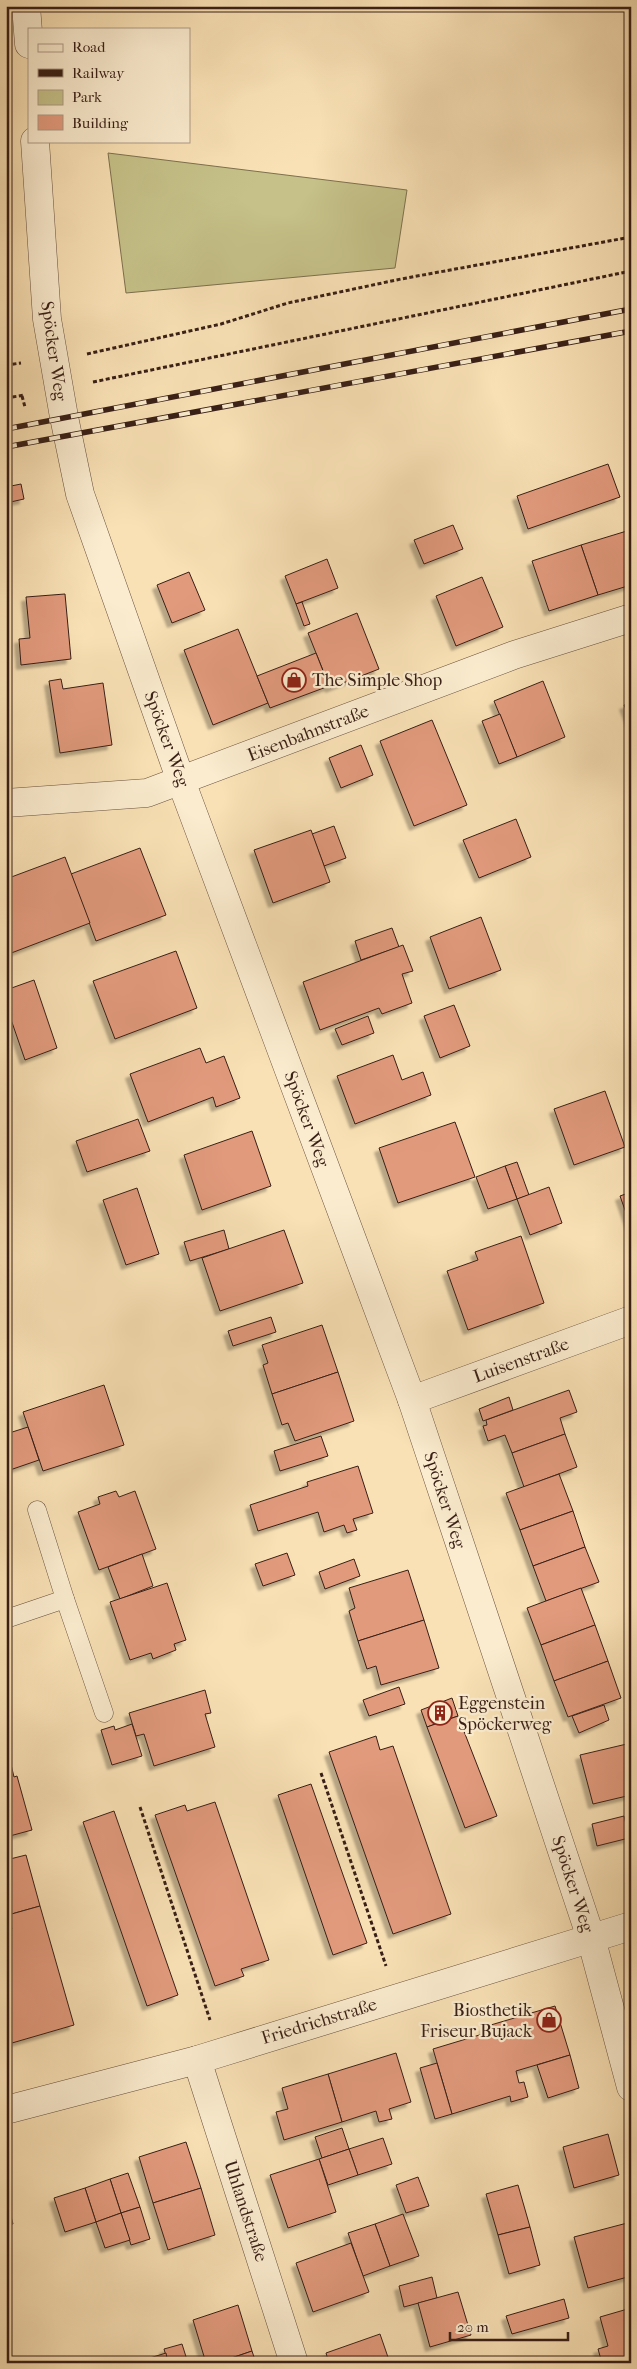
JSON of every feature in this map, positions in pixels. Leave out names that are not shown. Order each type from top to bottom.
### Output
[{"type":"street","points":[[26,6],[28,31]]},
{"type":"street","name":"Spöcker Weg","points":[[35,142],[47,319],[80,494],[182,781],[412,1400],[591,1938],[631,2087]]},
{"type":"street","name":"Eisenbahnstraße","points":[[6,803],[147,793],[514,654],[631,618]]},
{"type":"street","name":"Luisenstraße","points":[[412,1400],[631,1320]]},
{"type":"street","name":"Friedrichstraße","points":[[6,2110],[209,2056],[631,1926]]},
{"type":"street","name":"Uhlandstraße","points":[[209,2056],[294,2363]]},
{"type":"lane","points":[[37,1510],[104,1713]]},
{"type":"lane","points":[[6,1619],[66,1599]]},
{"type":"path","points":[[6,365],[54,360],[221,324],[288,303],[345,290],[631,237]]},
{"type":"path","points":[[6,398],[631,272]]},
{"type":"path","points":[[321,1774],[396,1998]]},
{"type":"path","points":[[140,1807],[209,2056]]},
{"type":"green space","points":[[108,153],[407,190],[395,268],[126,293]]},
{"type":"building","points":[[608,464],[620,497],[528,529],[517,496]]},
{"type":"building","points":[[21,484],[24,499],[6,503],[6,487]]},
{"type":"building","points":[[453,525],[463,549],[424,564],[414,540]]},
{"type":"building","points":[[630,530],[631,585],[598,595],[581,545]]},
{"type":"building","points":[[581,545],[598,595],[549,611],[532,561]]},
{"type":"building","points":[[327,559],[338,588],[296,604],[285,576]]},
{"type":"building","points":[[189,572],[205,610],[172,623],[157,585]]},
{"type":"building","points":[[482,577],[503,627],[456,646],[436,596]]},
{"type":"building","points":[[65,594],[71,659],[21,665],[19,639],[30,638],[26,597]]},
{"type":"building","points":[[302,602],[310,624],[304,626],[296,604]]},
{"type":"building","points":[[357,613],[379,669],[330,688],[308,633]]},
{"type":"building","points":[[238,629],[268,703],[213,725],[184,650]]},
{"type":"building","points":[[316,653],[329,686],[270,708],[257,676]]},
{"type":"building","points":[[61,679],[63,689],[103,683],[112,745],[60,753],[49,681]]},
{"type":"building","points":[[543,681],[565,737],[517,757],[494,701]]},
{"type":"building","points":[[631,703],[631,723],[624,705]]},
{"type":"building","points":[[6,709],[11,741],[6,742]]},
{"type":"building","points":[[500,714],[517,757],[499,764],[482,721]]},
{"type":"building","points":[[432,720],[467,805],[414,826],[380,741]]},
{"type":"building","points":[[361,745],[373,775],[341,788],[329,758]]},
{"type":"building","points":[[516,819],[531,857],[479,878],[463,840]]},
{"type":"building","points":[[334,826],[346,858],[324,866],[312,834]]},
{"type":"building","points":[[311,830],[330,882],[273,903],[254,850]]},
{"type":"building","points":[[140,848],[166,915],[96,941],[71,874]]},
{"type":"building","points":[[65,857],[90,923],[6,955],[6,879]]},
{"type":"building","points":[[481,917],[501,970],[449,989],[430,937]]},
{"type":"building","points":[[392,928],[399,947],[361,960],[355,941]]},
{"type":"building","points":[[403,945],[413,971],[402,974],[412,1003],[382,1014],[379,1008],[320,1030],[303,982]]},
{"type":"building","points":[[176,951],[197,1008],[115,1039],[93,981]]},
{"type":"building","points":[[34,980],[57,1048],[25,1060],[6,1005],[6,990]]},
{"type":"building","points":[[454,1005],[470,1046],[440,1058],[424,1016]]},
{"type":"building","points":[[368,1016],[374,1033],[342,1045],[335,1029]]},
{"type":"building","points":[[200,1048],[206,1063],[224,1056],[240,1098],[216,1107],[213,1097],[148,1122],[130,1074]]},
{"type":"building","points":[[393,1055],[402,1080],[423,1072],[431,1095],[355,1124],[337,1076]]},
{"type":"building","points":[[605,1091],[625,1147],[574,1165],[554,1109]]},
{"type":"building","points":[[138,1119],[150,1151],[87,1172],[76,1141]]},
{"type":"building","points":[[455,1122],[475,1177],[398,1203],[379,1148]]},
{"type":"building","points":[[252,1131],[271,1186],[202,1210],[184,1155]]},
{"type":"building","points":[[517,1162],[529,1195],[517,1199],[505,1166]]},
{"type":"building","points":[[505,1166],[517,1199],[488,1209],[476,1177]]},
{"type":"building","points":[[549,1187],[562,1223],[530,1235],[517,1199]]},
{"type":"building","points":[[137,1188],[159,1254],[126,1265],[103,1200]]},
{"type":"building","points":[[631,1192],[631,1227],[620,1196]]},
{"type":"building","points":[[224,1230],[229,1249],[190,1261],[184,1242]]},
{"type":"building","points":[[284,1230],[303,1283],[220,1311],[202,1258]]},
{"type":"building","points":[[521,1236],[544,1303],[468,1330],[447,1271],[478,1260],[475,1252]]},
{"type":"building","points":[[271,1317],[276,1332],[233,1346],[228,1331]]},
{"type":"building","points":[[322,1325],[338,1372],[272,1394],[263,1365],[268,1363],[262,1345]]},
{"type":"building","points":[[338,1372],[354,1421],[295,1441],[288,1423],[282,1425],[272,1394]]},
{"type":"building","points":[[104,1385],[124,1445],[43,1471],[23,1412]]},
{"type":"building","points":[[569,1390],[577,1412],[560,1418],[565,1434],[512,1453],[505,1435],[488,1441],[483,1426],[487,1425],[486,1420]]},
{"type":"building","points":[[509,1397],[513,1410],[483,1421],[479,1409]]},
{"type":"building","points":[[28,1427],[39,1460],[7,1471],[6,1434]]},
{"type":"building","points":[[565,1434],[577,1467],[524,1487],[512,1453]]},
{"type":"building","points":[[321,1436],[328,1456],[280,1471],[274,1451]]},
{"type":"building","points":[[358,1466],[373,1513],[353,1519],[357,1530],[347,1533],[344,1525],[324,1532],[318,1512],[258,1531],[250,1505],[308,1486],[307,1482]]},
{"type":"building","points":[[559,1474],[573,1511],[520,1530],[506,1493]]},
{"type":"building","points":[[116,1491],[119,1497],[135,1491],[156,1549],[99,1570],[78,1512],[100,1504],[98,1497]]},
{"type":"building","points":[[573,1511],[585,1547],[533,1566],[520,1530]]},
{"type":"building","points":[[585,1547],[599,1582],[546,1601],[533,1566]]},
{"type":"building","points":[[287,1553],[295,1575],[263,1586],[255,1564]]},
{"type":"building","points":[[142,1554],[153,1586],[120,1599],[108,1567]]},
{"type":"building","points":[[354,1559],[360,1576],[325,1589],[319,1572]]},
{"type":"building","points":[[408,1570],[424,1620],[358,1641],[349,1611],[355,1608],[349,1588]]},
{"type":"building","points":[[167,1583],[186,1640],[174,1644],[176,1650],[153,1659],[151,1653],[130,1660],[110,1602]]},
{"type":"building","points":[[581,1588],[595,1625],[541,1645],[527,1608]]},
{"type":"building","points":[[424,1620],[439,1668],[381,1685],[376,1666],[367,1669],[358,1641]]},
{"type":"building","points":[[595,1625],[608,1661],[554,1681],[541,1645]]},
{"type":"building","points":[[608,1661],[621,1698],[568,1717],[554,1681]]},
{"type":"building","points":[[399,1687],[405,1704],[369,1716],[363,1700]]},
{"type":"building","points":[[205,1690],[211,1713],[205,1714],[215,1747],[154,1766],[144,1734],[136,1736],[129,1713]]},
{"type":"building","name":"Eggenstein Spöckerweg","points":[[452,1698],[458,1716],[427,1727],[421,1710]]},
{"type":"building","points":[[604,1705],[609,1720],[579,1733],[572,1716]]},
{"type":"building","points":[[458,1716],[497,1816],[465,1828],[427,1727]]},
{"type":"building","points":[[132,1724],[142,1756],[112,1765],[101,1730],[114,1726],[115,1730]]},
{"type":"building","points":[[376,1736],[380,1750],[393,1746],[451,1914],[393,1934],[329,1752]]},
{"type":"building","points":[[631,1743],[631,1795],[593,1804],[580,1755]]},
{"type":"building","points":[[9,1756],[14,1777],[17,1776],[32,1830],[6,1837],[6,1757]]},
{"type":"building","points":[[311,1784],[367,1943],[333,1955],[278,1795]]},
{"type":"building","points":[[215,1802],[269,1960],[241,1969],[244,1976],[215,1986],[155,1815],[185,1805],[187,1811]]},
{"type":"building","points":[[114,1811],[178,1995],[147,2006],[83,1822]]},
{"type":"building","points":[[624,1816],[629,1838],[597,1846],[592,1824]]},
{"type":"building","points":[[26,1855],[40,1906],[8,1915],[12,1929],[6,1930],[6,1860]]},
{"type":"building","points":[[40,1906],[74,2025],[12,2043],[6,2023],[6,1930],[12,1929],[8,1915]]},
{"type":"building","points":[[555,2006],[570,2055],[516,2071],[519,2083],[524,2082],[528,2097],[511,2102],[510,2096],[452,2114],[433,2049],[486,2033],[484,2027]]},
{"type":"building","points":[[396,2053],[411,2102],[389,2109],[392,2119],[379,2122],[376,2111],[342,2122],[328,2074]]},
{"type":"building","points":[[570,2055],[579,2088],[548,2098],[537,2065]]},
{"type":"building","points":[[437,2063],[452,2114],[435,2119],[420,2068]]},
{"type":"building","points":[[328,2074],[342,2122],[284,2140],[276,2112],[288,2109],[282,2088]]},
{"type":"building","points":[[342,2128],[349,2149],[322,2158],[315,2137]]},
{"type":"building","points":[[608,2134],[619,2175],[574,2188],[563,2147]]},
{"type":"building","points":[[383,2138],[392,2164],[358,2175],[349,2149]]},
{"type":"building","points":[[186,2142],[201,2188],[153,2203],[139,2157]]},
{"type":"building","points":[[349,2149],[358,2175],[328,2185],[319,2159]]},
{"type":"building","points":[[319,2159],[336,2212],[288,2228],[270,2175]]},
{"type":"building","points":[[128,2173],[140,2207],[121,2213],[110,2179]]},
{"type":"building","points":[[418,2177],[429,2206],[406,2213],[396,2185]]},
{"type":"building","points":[[110,2179],[121,2213],[96,2222],[85,2188]]},
{"type":"building","points":[[518,2185],[530,2227],[498,2235],[486,2194]]},
{"type":"building","points":[[85,2188],[96,2222],[65,2232],[54,2198]]},
{"type":"building","points":[[201,2188],[215,2235],[168,2250],[153,2203]]},
{"type":"building","points":[[6,2197],[13,2224],[6,2225]]},
{"type":"building","points":[[140,2207],[150,2239],[131,2245],[121,2213]]},
{"type":"building","points":[[121,2213],[130,2240],[105,2248],[96,2222]]},
{"type":"building","points":[[403,2214],[419,2256],[390,2266],[375,2224]]},
{"type":"building","points":[[631,2222],[631,2276],[588,2288],[574,2237]]},
{"type":"building","points":[[375,2224],[390,2266],[363,2276],[348,2233]]},
{"type":"building","points":[[530,2227],[540,2265],[509,2274],[498,2235]]},
{"type":"building","points":[[351,2243],[369,2292],[313,2312],[296,2263]]},
{"type":"building","points":[[432,2277],[437,2298],[404,2307],[399,2286]]},
{"type":"building","points":[[458,2292],[471,2335],[430,2347],[418,2303]]},
{"type":"building","points":[[564,2299],[569,2318],[512,2334],[506,2316]]},
{"type":"building","points":[[238,2305],[252,2351],[217,2363],[206,2363],[193,2320]]},
{"type":"building","points":[[631,2308],[631,2360],[622,2363],[602,2363],[598,2349],[608,2346],[600,2317]]},
{"type":"building","points":[[380,2334],[390,2363],[329,2363],[326,2353]]},
{"type":"building","points":[[182,2344],[188,2363],[168,2363],[164,2349]]},
{"type":"building","points":[[252,2351],[256,2363],[217,2363]]},
{"type":"building","points":[[166,2353],[168,2363],[141,2363],[140,2361]]},
{"type":"railway","points":[[6,429],[631,309]]},
{"type":"railway","points":[[6,447],[631,331]]},
{"type":"place","name":"The Simple Shop","points":[[294,680]]},
{"type":"place","name":"Eggenstein Spöckerweg","points":[[440,1713]]},
{"type":"place","name":"Biosthetik Friseur Bujack","points":[[549,2020]]}]
